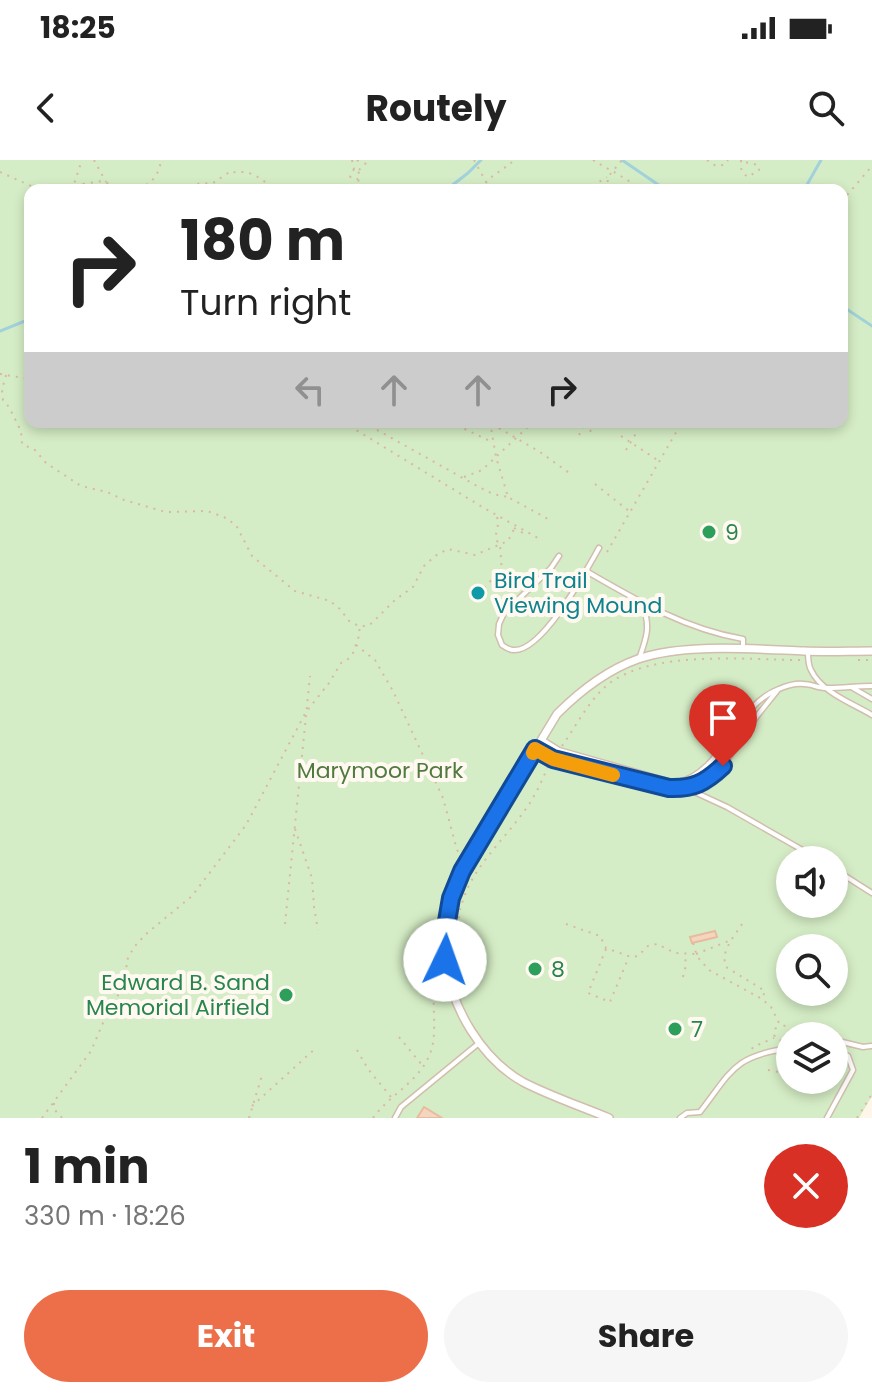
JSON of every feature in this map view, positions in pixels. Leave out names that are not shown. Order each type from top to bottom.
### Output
[{"type":"street","points":[[609,1118],[522,1081],[501,1066],[463,1018],[445,960],[451,898],[467,864],[557,714],[597,680],[639,659],[668,651],[872,651]]},
{"type":"lane","points":[[559,556],[551,568],[504,613],[498,635],[502,645],[513,650],[529,646],[542,635],[599,548]]},
{"type":"lane","points":[[586,571],[672,618],[743,639],[743,649]]},
{"type":"lane","points":[[639,659],[649,628],[642,604]]},
{"type":"lane","points":[[808,651],[809,668],[827,689]]},
{"type":"lane","points":[[675,783],[688,780],[707,767],[756,702],[779,689],[802,683],[827,689],[872,715]]},
{"type":"lane","points":[[827,689],[872,686]]},
{"type":"lane","points":[[852,687],[872,699]]},
{"type":"lane","points":[[535,749],[553,759],[583,768],[669,788],[687,789],[708,780],[723,766],[779,689]]},
{"type":"lane","points":[[542,739],[559,750],[675,783],[727,807],[795,846]]},
{"type":"lane","points":[[848,878],[872,893]]},
{"type":"lane","points":[[409,967],[445,960]]},
{"type":"lane","points":[[395,1118],[401,1107],[480,1043]]},
{"type":"lane","points":[[848,1043],[871,1046]]},
{"type":"lane","points":[[680,1118],[687,1113],[700,1112],[731,1070],[750,1058],[776,1052]]},
{"type":"lane","points":[[848,1056],[853,1070],[848,1078]]},
{"type":"lane","points":[[827,1118],[839,1094]]},
{"type":"lane","points":[[700,1112],[706,1118]]},
{"type":"path","points":[[74,184],[82,160]]},
{"type":"path","points":[[94,160],[107,183]]},
{"type":"path","points":[[148,184],[160,168],[161,160]]},
{"type":"path","points":[[354,160],[363,166]]},
{"type":"path","points":[[354,160],[350,176],[358,179]]},
{"type":"path","points":[[359,184],[359,170],[369,160]]},
{"type":"path","points":[[474,160],[489,184]]},
{"type":"path","points":[[486,182],[514,160]]},
{"type":"path","points":[[593,160],[632,184]]},
{"type":"path","points":[[596,184],[608,177],[622,160]]},
{"type":"path","points":[[707,160],[716,166],[724,165],[728,160]]},
{"type":"path","points":[[741,160],[758,165],[759,170],[748,177],[740,167],[741,160]]},
{"type":"path","points":[[848,194],[872,166]]},
{"type":"path","points":[[354,169],[359,170]]},
{"type":"path","points":[[193,184],[213,183],[231,171],[236,174],[244,172],[268,184]]},
{"type":"path","points":[[0,172],[27,184]]},
{"type":"path","points":[[608,177],[608,184]]},
{"type":"path","points":[[83,184],[91,181],[107,183]]},
{"type":"path","points":[[0,374],[24,378]]},
{"type":"path","points":[[6,375],[3,400],[21,431],[22,444],[35,450],[46,463],[81,486],[124,500],[166,512],[207,511],[224,517],[236,525],[252,556],[295,591],[330,601],[349,621],[359,626],[372,623],[413,587],[424,566],[435,556],[448,549],[475,555],[508,541],[515,527]]},
{"type":"path","points":[[353,428],[523,533]]},
{"type":"path","points":[[374,428],[493,494],[508,497],[548,519]]},
{"type":"path","points":[[462,428],[493,443]]},
{"type":"path","points":[[491,428],[508,497]]},
{"type":"path","points":[[500,428],[572,475]]},
{"type":"path","points":[[463,478],[482,470],[527,428]]},
{"type":"path","points":[[607,552],[679,428]]},
{"type":"path","points":[[582,429],[594,433]]},
{"type":"path","points":[[582,429],[588,433]]},
{"type":"path","points":[[579,435],[582,429]]},
{"type":"path","points":[[621,443],[627,448],[637,432],[629,429]]},
{"type":"path","points":[[621,436],[660,462]]},
{"type":"path","points":[[595,484],[630,512]]},
{"type":"path","points":[[496,514],[499,524],[495,534],[500,544],[502,574],[499,624]]},
{"type":"path","points":[[515,527],[538,538]]},
{"type":"path","points":[[478,593],[501,568]]},
{"type":"path","points":[[502,574],[517,582],[525,592]]},
{"type":"path","points":[[42,1118],[91,1051],[106,1016],[128,978],[126,962],[134,947],[192,896],[246,825],[306,712],[341,663],[353,653],[360,633],[359,626]]},
{"type":"path","points":[[356,644],[375,660],[393,691],[443,798],[457,850],[467,864]]},
{"type":"path","points":[[560,748],[601,691],[638,670],[689,660],[796,660]]},
{"type":"path","points":[[285,924],[310,676]]},
{"type":"path","points":[[453,971],[460,968],[466,954],[459,925],[462,901],[490,853],[523,813],[551,762]]},
{"type":"path","points":[[295,828],[312,878],[318,930]]},
{"type":"path","points":[[566,924],[600,936],[606,948],[629,957],[638,956],[652,944],[675,953],[696,954],[732,940]]},
{"type":"path","points":[[742,924],[723,955],[726,967],[765,991],[762,999]]},
{"type":"path","points":[[715,938],[718,945]]},
{"type":"path","points":[[693,943],[696,954],[709,970],[762,999],[771,1007],[778,1022]]},
{"type":"path","points":[[606,948],[588,993],[610,1002],[629,957]]},
{"type":"path","points":[[683,977],[685,954]]},
{"type":"path","points":[[373,1118],[381,1107],[417,1076],[430,1052],[435,1027],[435,985],[439,975],[444,973]]},
{"type":"path","points":[[399,1037],[423,1066]]},
{"type":"path","points":[[750,1058],[753,1047],[776,1041]]},
{"type":"path","points":[[252,1106],[317,1047]]},
{"type":"path","points":[[357,1050],[392,1098]]},
{"type":"path","points":[[768,1070],[776,1072]]},
{"type":"path","points":[[249,1118],[263,1072]]},
{"type":"path","points":[[857,1118],[872,1094]]},
{"type":"path","points":[[54,1103],[54,1109],[62,1118]]},
{"type":"green space","name":"Marymoor Park","points":[[0,160],[872,160],[872,1096],[859,1118],[0,1118]]},
{"type":"building","points":[[715,931],[717,937],[692,943],[690,937]]},
{"type":"building","points":[[424,1107],[442,1118],[417,1118]]},
{"type":"waterway","points":[[454,184],[481,160]]},
{"type":"waterway","points":[[622,160],[657,184]]},
{"type":"waterway","points":[[807,184],[821,160]]},
{"type":"waterway","points":[[848,310],[872,326]]},
{"type":"waterway","points":[[0,331],[24,321]]},
{"type":"slow traffic","points":[[533,753],[535,749],[553,759],[613,775]]},
{"type":"place","name":"9","points":[[709,532]]},
{"type":"place","name":"Bird Trail Viewing Mound","points":[[478,593]]},
{"type":"place","name":"8","points":[[535,969]]},
{"type":"place","name":"Edward B. Sand Memorial Airfield","points":[[286,995]]},
{"type":"place","name":"7","points":[[675,1029]]},
{"type":"route","points":[[445,960],[451,898],[462,871],[535,749],[553,759],[583,768],[669,788],[687,789],[708,780],[723,766]]}]
